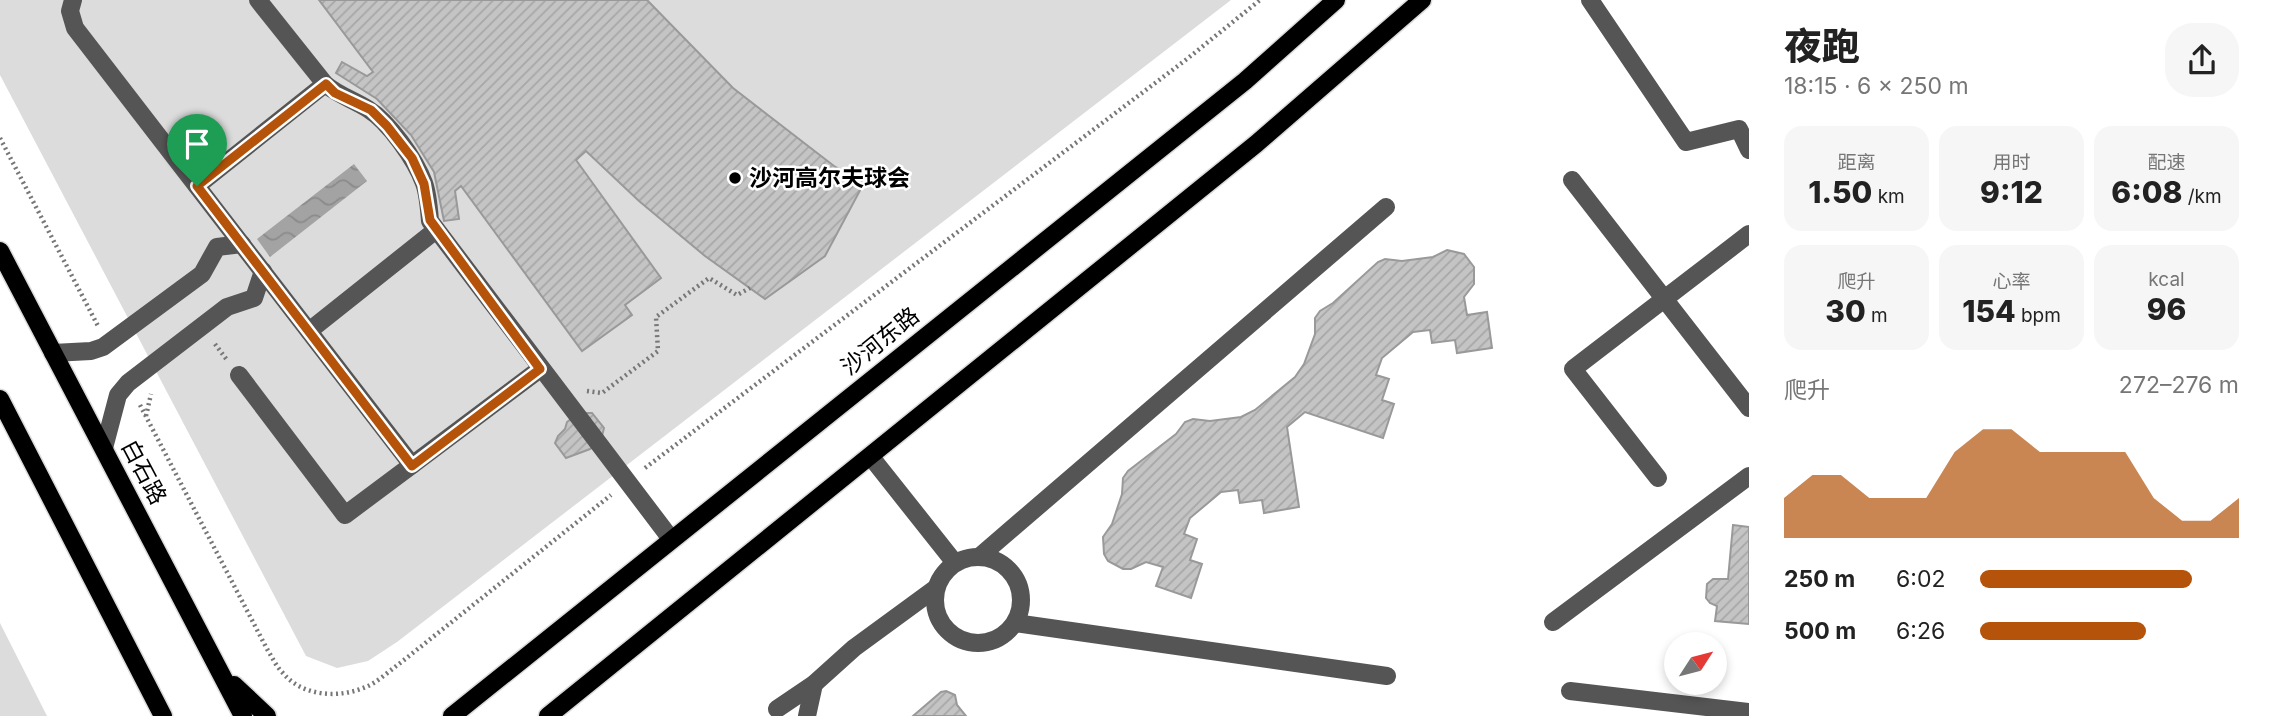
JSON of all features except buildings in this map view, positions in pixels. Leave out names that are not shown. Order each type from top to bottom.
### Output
[{"type":"main road","name":"沙河东路","points":[[452,716],[1245,81],[1336,0]]},
{"type":"main road","points":[[548,716],[1256,144],[1422,0]]},
{"type":"main road","name":"白石路","points":[[0,251],[243,716]]},
{"type":"main road","points":[[0,399],[163,716]]},
{"type":"main road","points":[[215,660],[240,692],[267,716]]},
{"type":"street","points":[[73,0],[70,11],[75,28],[412,466]]},
{"type":"street","points":[[258,0],[326,84],[335,93],[371,110],[412,158],[424,184],[430,220],[436,230],[671,539]]},
{"type":"street","points":[[1590,0],[1686,142],[1739,129],[1749,150]]},
{"type":"street","points":[[197,186],[326,84]]},
{"type":"street","points":[[1572,180],[1749,408]]},
{"type":"street","points":[[979,556],[1386,207]]},
{"type":"street","points":[[309,331],[436,230]]},
{"type":"street","points":[[1658,478],[1573,369],[1749,234]]},
{"type":"street","points":[[54,353],[91,351],[103,347],[202,274],[217,247],[242,244]]},
{"type":"street","points":[[104,448],[118,395],[128,383],[227,307],[254,298],[263,271]]},
{"type":"street","points":[[239,375],[345,515],[540,369]]},
{"type":"street","points":[[871,457],[955,563]]},
{"type":"street","points":[[1553,622],[1749,476]]},
{"type":"street","points":[[979,556],[1007,567],[1016,579],[1021,593],[1021,609],[1016,623],[1007,633],[995,640],[981,643],[955,637],[945,628],[935,602],[936,588],[943,574],[955,563],[979,556]]},
{"type":"street","points":[[778,709],[814,684],[854,648],[936,588]]},
{"type":"street","points":[[1016,623],[1387,676]]},
{"type":"street","points":[[807,716],[814,684]]},
{"type":"street","points":[[1570,691],[1749,712]]},
{"type":"path","points":[[555,388],[602,393],[658,351],[656,317],[709,278],[737,295],[750,288]]},
{"type":"path","points":[[208,335],[239,375]]},
{"type":"shaded area","name":"沙河高尔夫球会","points":[[0,0],[1231,0],[397,642],[368,661],[337,668],[306,656],[0,75]]},
{"type":"shaded area","points":[[0,623],[47,716],[0,716]]},
{"type":"water","points":[[354,164],[367,181],[270,257],[257,239]]},
{"type":"place","name":"沙河高尔夫球会","points":[[735,178]]},
{"type":"route","points":[[326,84],[335,93],[371,110],[412,158],[424,184],[430,220],[540,369],[412,466],[197,186],[326,84]]}]
